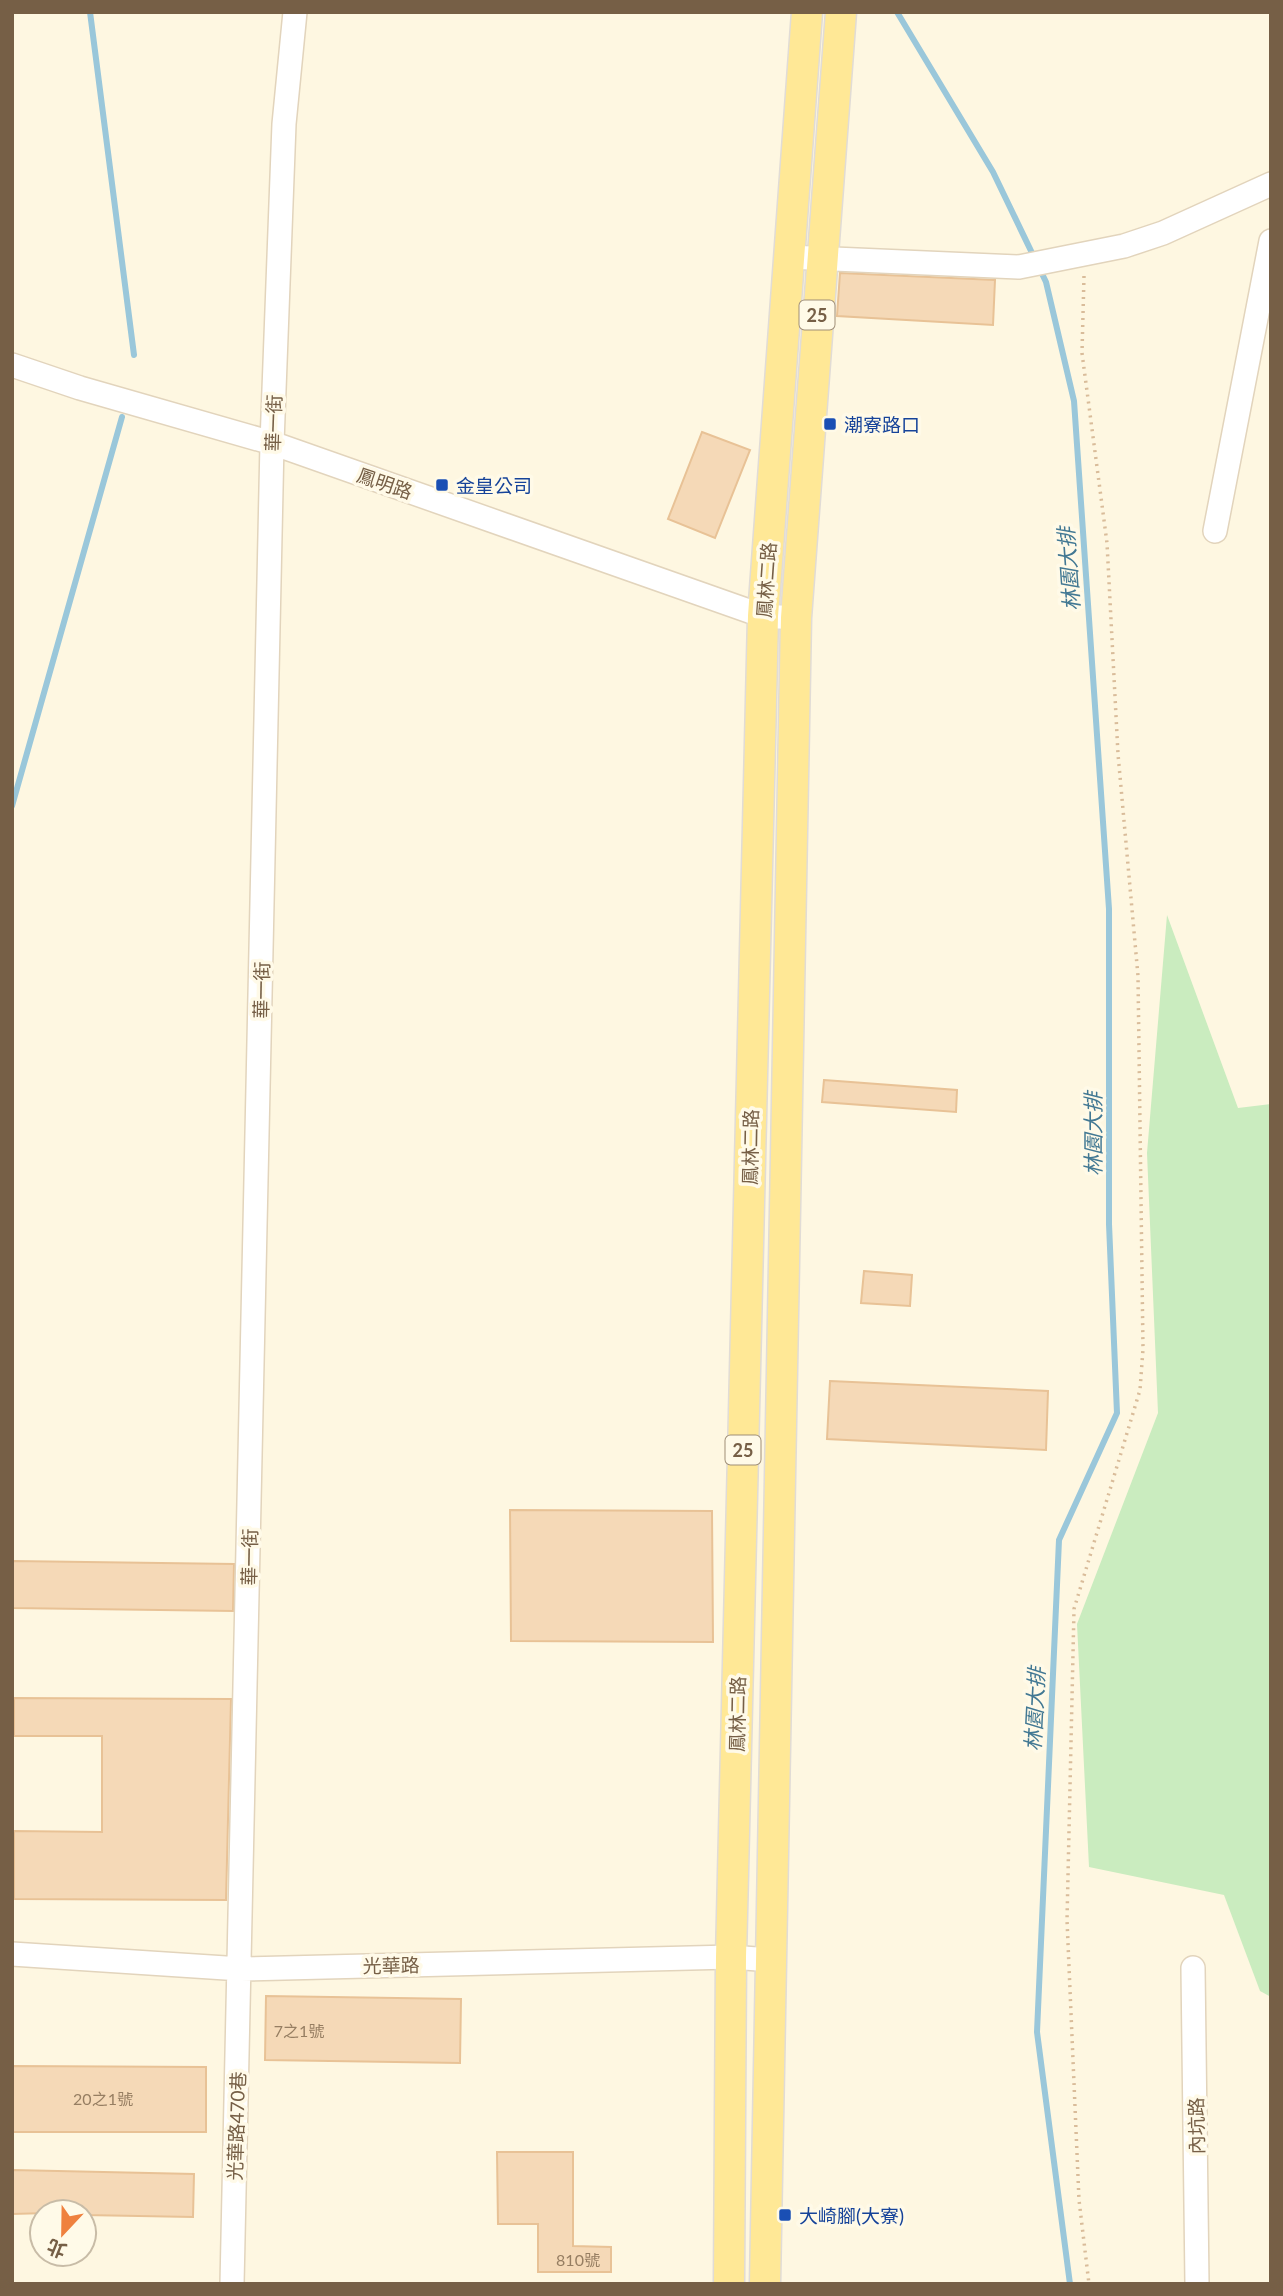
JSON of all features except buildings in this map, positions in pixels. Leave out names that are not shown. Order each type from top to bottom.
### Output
[{"type":"main road","name":"鳳林二路","points":[[729,2284],[731,1957],[763,616],[807,12]]},
{"type":"main road","name":"鳳林二路","points":[[765,2284],[796,618],[841,12]]},
{"type":"street","name":"華一街","points":[[241,1969],[272,443],[284,124],[295,12]]},
{"type":"street","points":[[788,257],[1019,267],[1124,246],[1163,233],[1271,184]]},
{"type":"street","points":[[1215,531],[1271,241]]},
{"type":"street","name":"鳳明路","points":[[12,365],[80,388],[272,443],[763,616],[796,618]]},
{"type":"street","name":"光華路","points":[[12,1954],[241,1969],[731,1957],[770,1960]]},
{"type":"street","name":"內坑路","points":[[1193,1968],[1197,2284]]},
{"type":"street","name":"光華路470巷","points":[[232,2284],[241,1969]]},
{"type":"path","points":[[1078,254],[1082,353],[1107,543],[1118,754],[1138,976],[1143,1349],[1140,1390],[1074,1608],[1067,1920],[1079,2200],[1089,2284]]},
{"type":"green space","points":[[1167,915],[1238,1108],[1271,1104],[1271,1997],[1260,1991],[1224,1895],[1089,1867],[1077,1624],[1158,1413],[1147,1153]]},
{"type":"waterway","points":[[90,12],[134,355]]},
{"type":"waterway","name":"林園大排","points":[[897,12],[993,172],[1046,282],[1074,401],[1109,909],[1109,1224],[1117,1413],[1059,1540],[1037,2032],[1070,2284]]},
{"type":"waterway","points":[[12,806],[122,417]]},
{"type":"place","name":"潮寮路口","points":[[830,424]]},
{"type":"place","name":"金皇公司","points":[[442,485]]},
{"type":"place","name":"大崎腳(大寮)","points":[[785,2215]]}]
